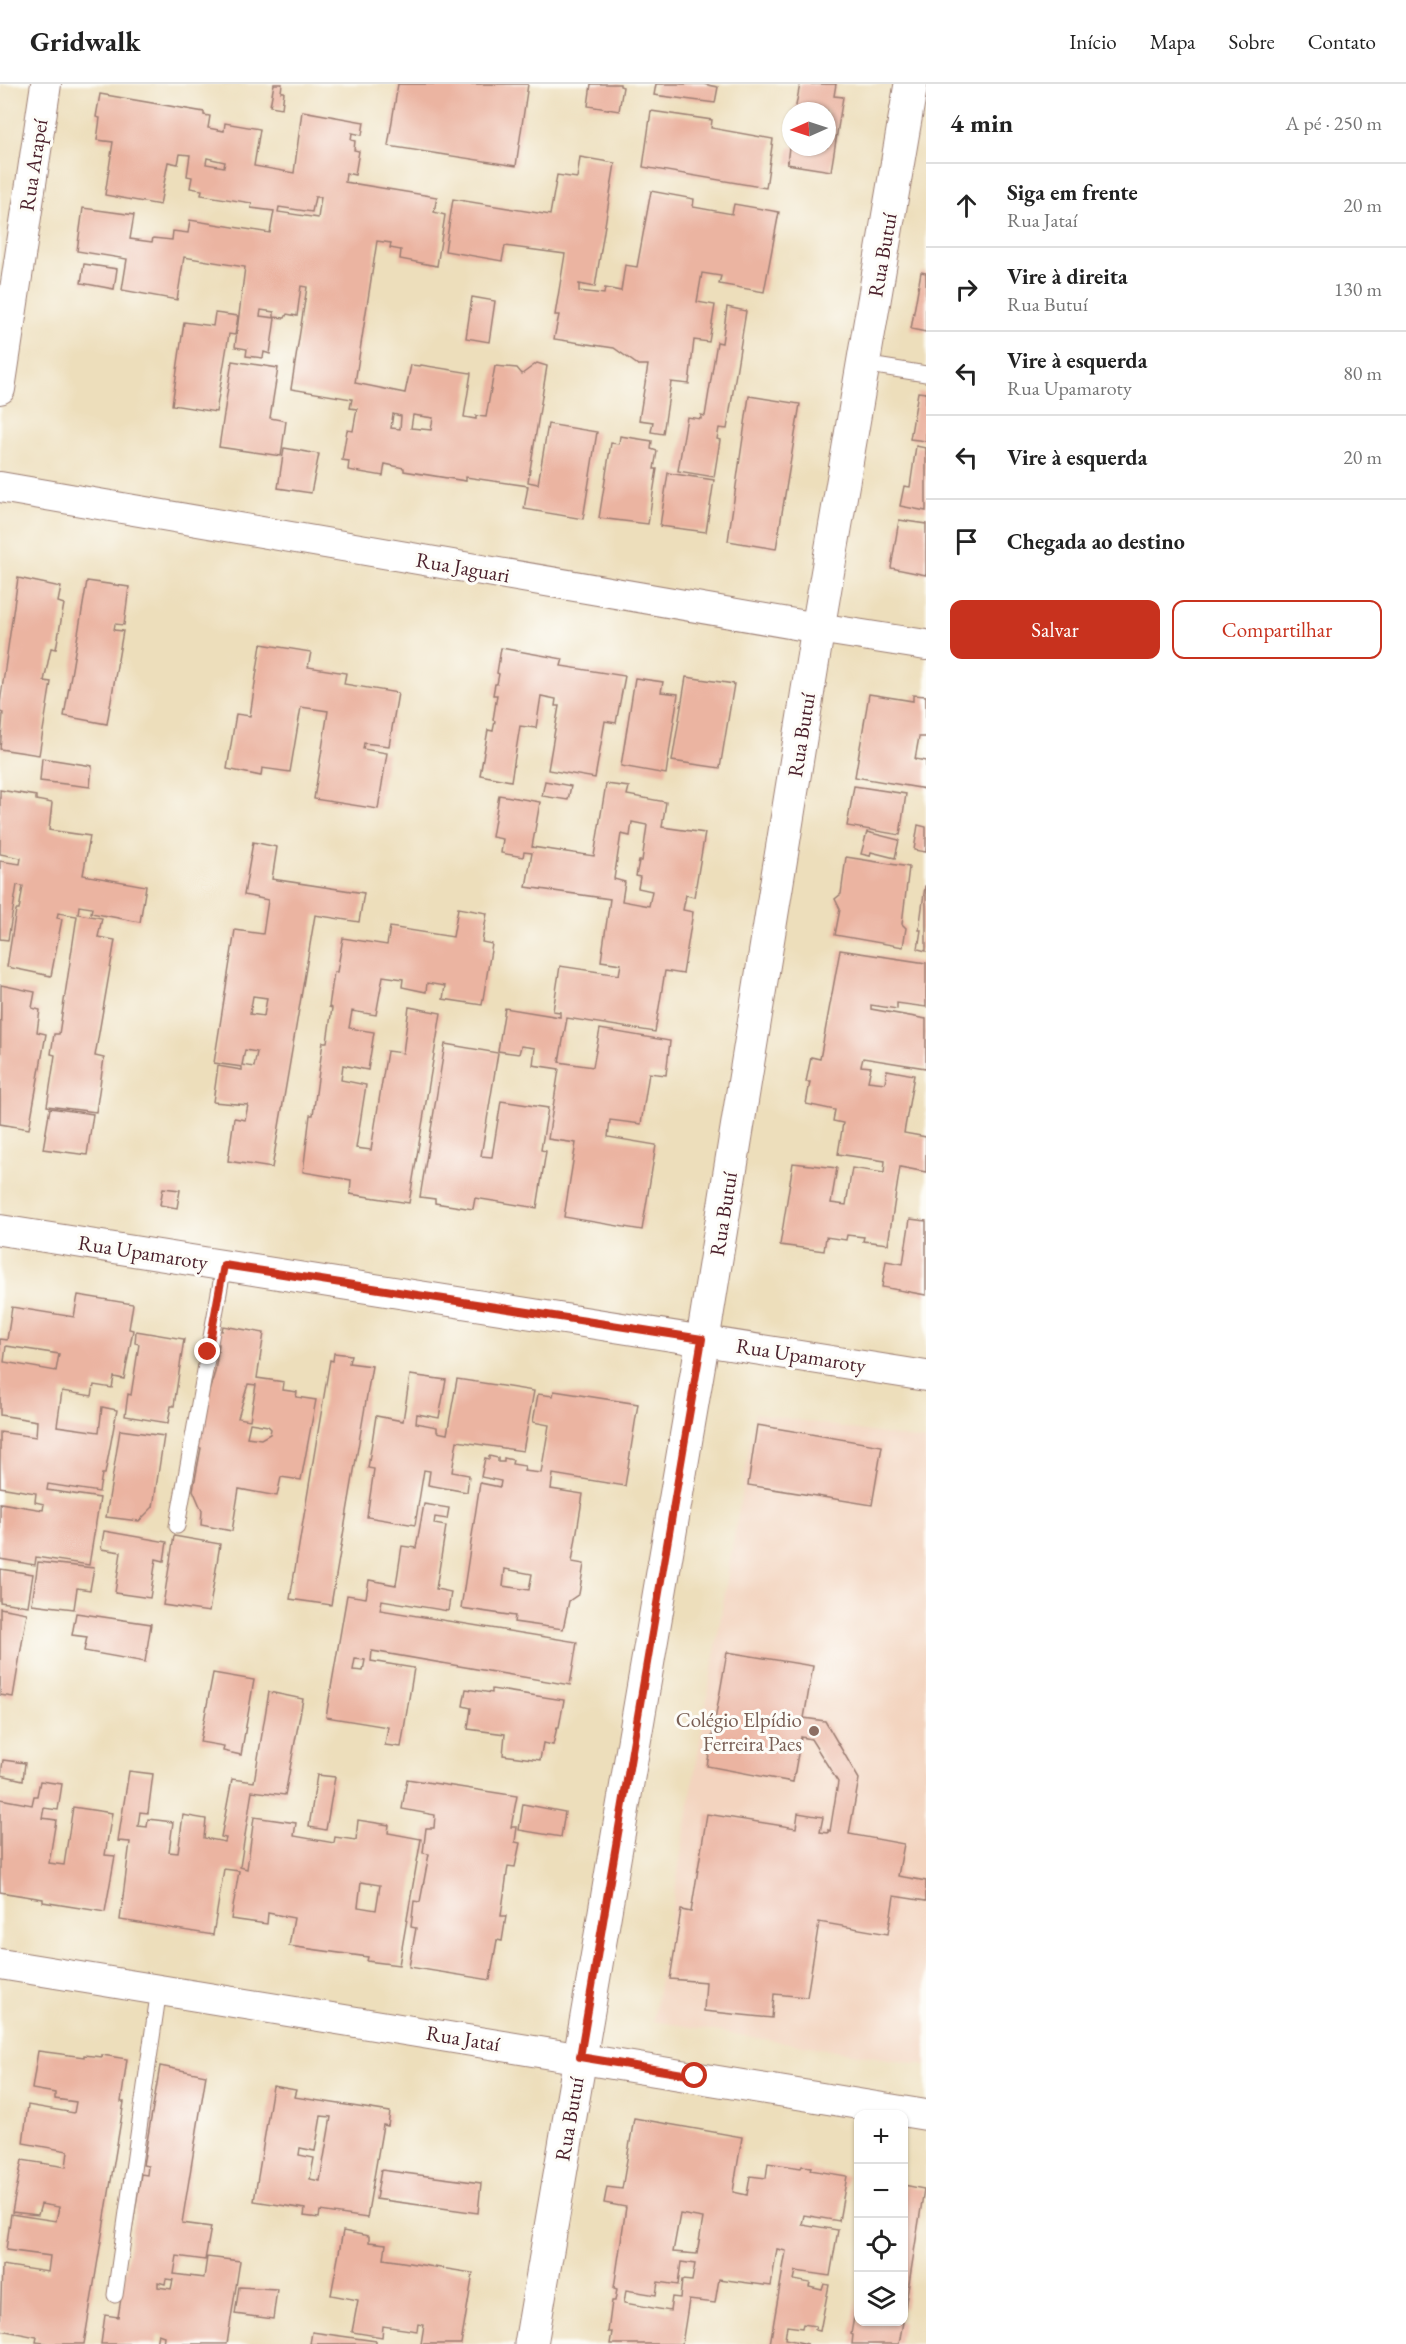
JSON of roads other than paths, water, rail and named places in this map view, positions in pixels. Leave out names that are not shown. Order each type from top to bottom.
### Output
[{"type":"street","name":"Rua Arapeí","points":[[0,389],[46,84]]},
{"type":"street","name":"Rua Butuí","points":[[531,2344],[702,1339],[818,628],[911,84]]},
{"type":"street","name":"Rua Jaguari","points":[[0,487],[926,645]]},
{"type":"street","name":"Rua Upamaroty","points":[[0,1230],[926,1376]]},
{"type":"street","name":"Rua Jataí","points":[[0,1964],[926,2115]]},
{"type":"lane","points":[[863,364],[926,374]]},
{"type":"lane","points":[[177,1526],[224,1265]]},
{"type":"lane","points":[[115,2295],[159,1989]]},
{"type":"place","name":"Colégio Elpídio Ferreira Paes","points":[[814,1731]]}]
